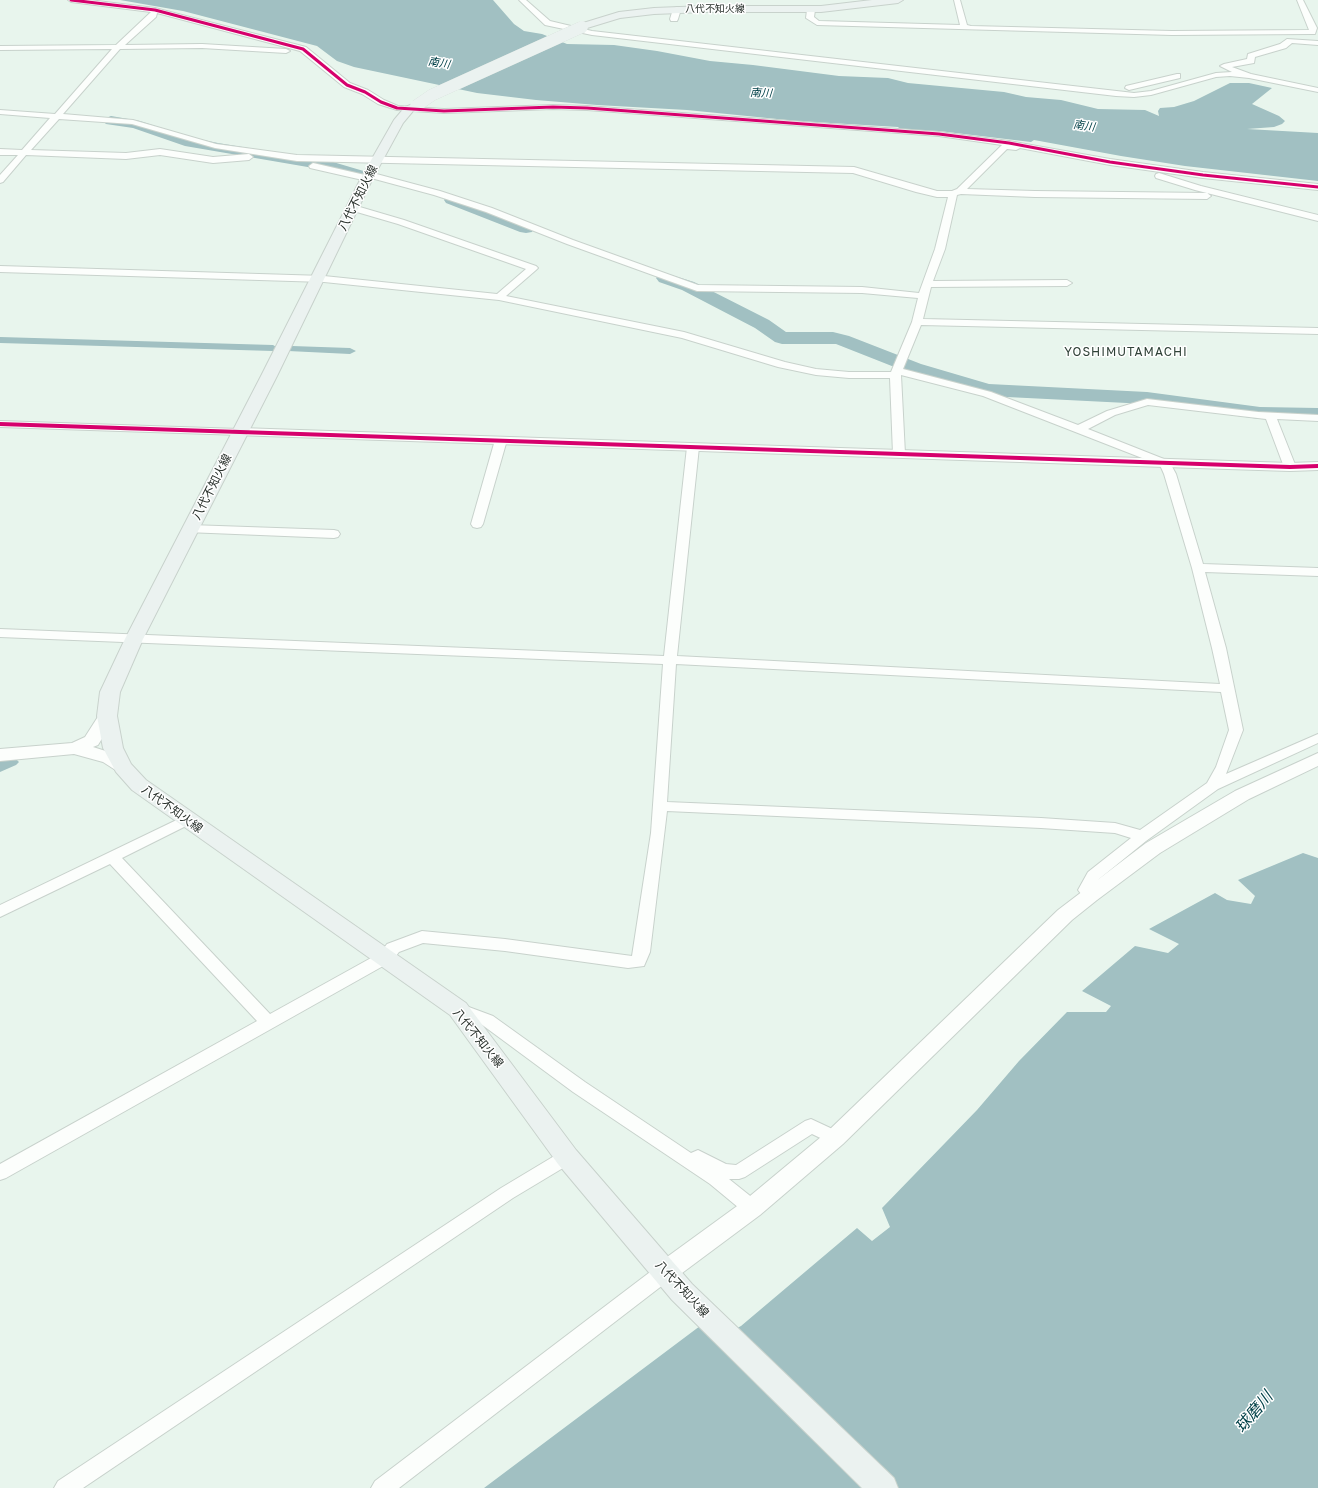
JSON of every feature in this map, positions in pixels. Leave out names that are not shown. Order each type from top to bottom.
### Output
[{"type":"main road","name":"八代不知火線","points":[[883,1488],[673,1282],[567,1157],[493,1055],[458,1010],[386,957],[187,820],[139,785],[123,767],[113,748],[107,716],[110,692],[134,639],[371,171],[398,122],[412,108],[432,95],[578,28],[619,15],[811,10],[842,8],[898,0]]},
{"type":"street","points":[[71,0],[174,15],[303,49],[347,84],[365,92],[381,102],[397,108],[444,110],[553,107],[627,110],[965,137],[1051,150],[1131,165],[1203,175],[1318,187]]},
{"type":"street","points":[[522,0],[544,21],[553,25],[620,36],[1126,95],[1151,93],[1216,76],[1249,76]]},
{"type":"street","points":[[957,0],[964,26],[967,27]]},
{"type":"street","points":[[811,10],[810,18],[817,23],[1164,33],[1315,32],[1300,0]]},
{"type":"street","points":[[0,180],[119,46],[154,12]]},
{"type":"street","points":[[620,36],[664,37],[766,45]]},
{"type":"street","points":[[1202,70],[1250,61],[1251,56],[1283,46],[1290,41],[1318,42]]},
{"type":"street","points":[[0,48],[202,46],[281,50],[296,52],[316,66],[328,68]]},
{"type":"street","points":[[797,48],[1106,89],[1126,88],[1188,73]]},
{"type":"street","points":[[1224,66],[1249,76],[1318,96]]},
{"type":"street","points":[[1280,84],[1318,90]]},
{"type":"street","points":[[0,112],[133,122],[215,146],[371,171],[489,210],[698,288],[862,290],[923,296]]},
{"type":"street","points":[[965,137],[1002,148],[1140,170],[1198,188],[1318,218]]},
{"type":"street","points":[[900,454],[895,378],[917,322],[923,296],[940,249],[957,192],[1005,146],[1051,150]]},
{"type":"street","points":[[0,152],[126,156],[160,152],[213,160],[258,156],[321,167],[371,171],[854,170],[937,194],[957,192],[1207,196],[1318,224]]},
{"type":"street","points":[[353,208],[401,222],[533,268],[499,297]]},
{"type":"street","points":[[0,269],[316,278],[499,297],[684,335],[782,365],[809,370],[849,375],[898,368],[987,394],[1165,463],[1170,474],[1198,568],[1219,648],[1236,730],[1223,767],[1213,786]]},
{"type":"street","points":[[927,284],[1067,283]]},
{"type":"street","points":[[917,322],[1318,331]]},
{"type":"street","points":[[1079,429],[1111,413],[1147,402],[1270,416],[1318,418]]},
{"type":"street","points":[[1270,416],[1290,467]]},
{"type":"street","points":[[0,424],[1290,467],[1318,466]]},
{"type":"street","points":[[477,524],[501,440]]},
{"type":"street","points":[[0,1173],[386,957],[393,948],[422,937],[638,962],[642,952],[658,833],[670,660],[693,447]]},
{"type":"street","points":[[190,529],[334,534]]},
{"type":"street","points":[[1198,568],[1318,572]]},
{"type":"street","points":[[0,633],[670,660],[1228,688]]},
{"type":"street","points":[[0,755],[75,748],[92,741],[107,716]]},
{"type":"street","points":[[1090,895],[1086,890],[1093,876],[1141,837],[1213,786],[1318,738]]},
{"type":"street","points":[[75,748],[109,758],[123,767]]},
{"type":"street","points":[[382,1488],[673,1282],[752,1208],[834,1138],[1065,915],[1090,895],[1153,848],[1242,795],[1318,759]]},
{"type":"street","points":[[660,806],[1041,823],[1115,828],[1132,832],[1141,837]]},
{"type":"street","points":[[0,912],[187,820]]},
{"type":"street","points":[[112,857],[269,1023]]},
{"type":"street","points":[[458,1010],[486,1020],[716,1179],[752,1208]]},
{"type":"street","points":[[623,1116],[632,1114],[694,1155],[723,1171],[731,1173],[739,1172],[811,1126],[834,1138]]},
{"type":"street","points":[[66,1488],[508,1193],[567,1157]]},
{"type":"water","name":"南川","points":[[120,0],[493,0],[514,24],[524,31],[542,34],[567,44],[614,45],[710,61],[839,76],[888,78],[908,83],[1004,92],[1026,97],[1061,100],[1098,109],[1145,110],[1159,116],[1158,111],[1160,108],[1174,107],[1194,101],[1230,83],[1249,83],[1272,88],[1252,104],[1279,116],[1285,121],[1274,127],[1247,129],[1318,133],[1318,181],[1185,166],[1034,140],[1031,142],[939,131],[901,130],[898,127],[797,121],[687,110],[597,105],[477,93],[354,67],[337,61],[317,46],[183,11]]},
{"type":"water","name":"球磨川","points":[[1303,853],[1318,858],[1318,1488],[484,1488],[704,1323],[718,1338],[741,1326],[857,1228],[872,1241],[890,1227],[882,1208],[977,1110],[1019,1061],[1067,1012],[1106,1012],[1111,1006],[1082,991],[1135,946],[1168,953],[1179,944],[1149,929],[1215,893],[1227,900],[1251,904],[1255,896],[1238,880]]},
{"type":"waterway","points":[[111,121],[135,124],[185,141],[333,167],[361,175]]},
{"type":"waterway","points":[[452,200],[526,228]]},
{"type":"waterway","points":[[665,278],[688,286],[762,324],[782,338],[833,338],[842,340],[914,368],[987,390],[1147,398],[1260,413],[1318,414]]},
{"type":"waterway","points":[[0,340],[273,348]]},
{"type":"waterway","points":[[292,349],[350,351]]},
{"type":"waterway","points":[[0,767],[11,762]]},
{"type":"cycle path","points":[[71,0],[155,10],[303,49],[347,85],[365,92],[381,102],[397,108],[444,111],[553,107],[587,108],[939,134],[1009,143],[1110,162],[1203,175],[1318,187]]},
{"type":"cycle path","points":[[0,424],[1290,467],[1318,466]]},
{"type":"district","name":"YOSHIMUTAMACHI","points":[[1126,352]]}]
